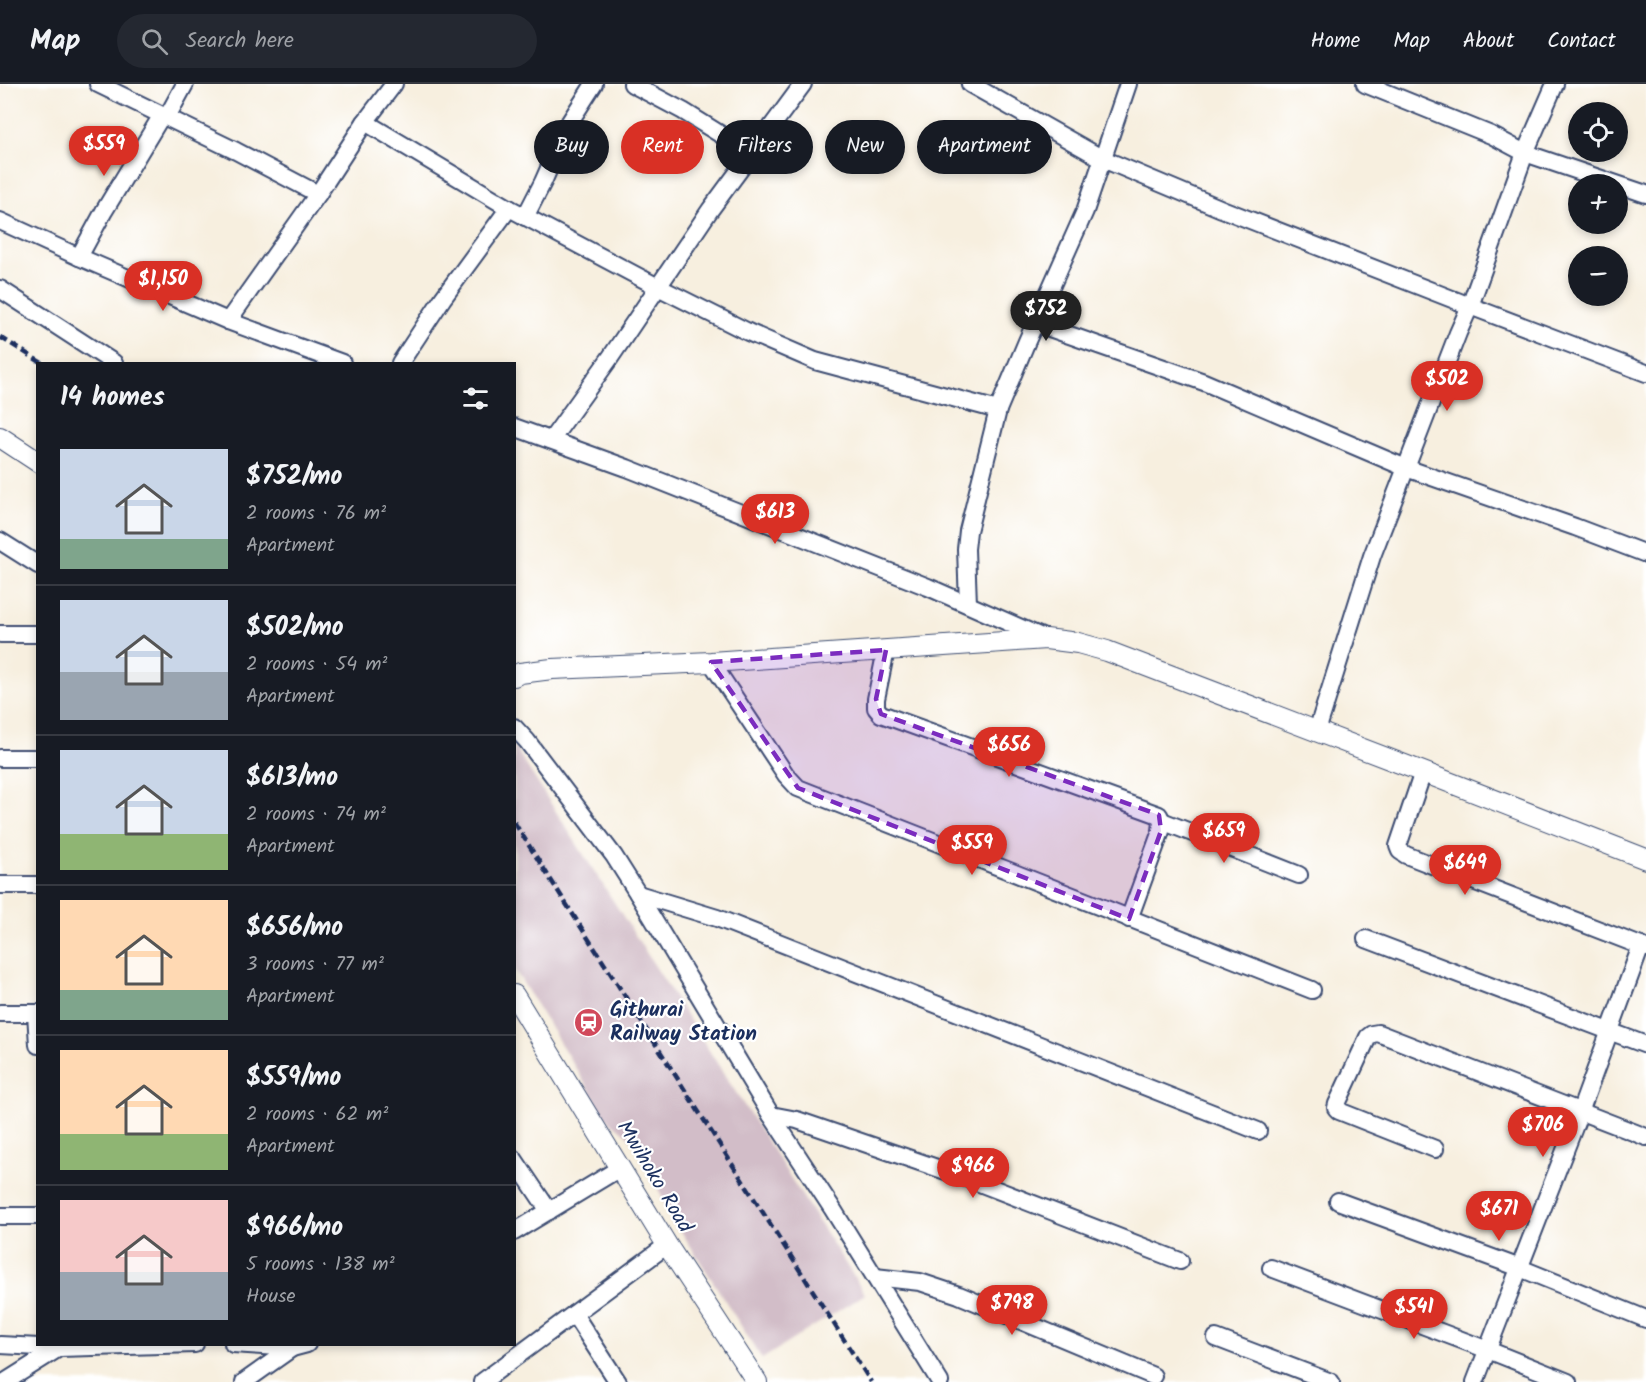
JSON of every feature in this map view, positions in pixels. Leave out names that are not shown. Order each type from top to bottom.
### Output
[{"type":"street","points":[[98,84],[236,151],[318,195]]},
{"type":"street","points":[[79,257],[104,210],[185,84]]},
{"type":"street","points":[[228,321],[318,195],[365,122],[394,84]]},
{"type":"street","points":[[525,217],[569,123],[594,84]]},
{"type":"street","points":[[632,84],[716,132]]},
{"type":"street","points":[[777,120],[803,84]]},
{"type":"street","points":[[970,84],[1103,159],[1222,209],[1646,373]]},
{"type":"street","points":[[968,604],[966,549],[968,531],[998,410],[1085,211],[1128,84]]},
{"type":"street","points":[[1365,84],[1491,135],[1525,153],[1646,194]]},
{"type":"street","points":[[1317,731],[1372,556],[1470,306],[1525,153],[1555,84]]},
{"type":"street","points":[[365,122],[525,217],[748,332],[815,361],[998,410]]},
{"type":"street","points":[[551,440],[737,174]]},
{"type":"street","points":[[401,362],[443,298],[509,208]]},
{"type":"street","points":[[0,221],[228,321],[339,362]]},
{"type":"street","points":[[0,289],[112,362]]},
{"type":"street","points":[[1035,323],[1204,382],[1406,468],[1646,554]]},
{"type":"street","points":[[516,428],[638,473],[917,583],[1046,639]]},
{"type":"street","points":[[0,437],[36,461]]},
{"type":"street","points":[[0,541],[36,564]]},
{"type":"street","points":[[0,634],[36,634]]},
{"type":"street","points":[[516,674],[552,669],[711,662],[1046,639],[1078,643],[1107,651],[1646,859]]},
{"type":"street","points":[[886,650],[876,699],[876,708],[881,714],[1159,815],[1162,821],[1161,831],[1129,919]]},
{"type":"street","points":[[711,662],[786,775],[798,788],[1312,990]]},
{"type":"street","points":[[516,729],[614,856],[771,1114],[940,1382]]},
{"type":"street","points":[[0,758],[36,758]]},
{"type":"street","points":[[1423,772],[1398,846],[1400,851],[1643,947],[1475,1382]]},
{"type":"street","points":[[1162,821],[1299,875]]},
{"type":"street","points":[[0,885],[36,885]]},
{"type":"street","points":[[638,894],[717,918],[1258,1131]]},
{"type":"street","points":[[1366,939],[1646,1045]]},
{"type":"street","name":"Mwihoko Road","points":[[516,998],[667,1245],[757,1382]]},
{"type":"street","points":[[0,1012],[36,1013]]},
{"type":"street","points":[[1435,1149],[1336,1108],[1368,1037],[1372,1034],[1378,1033],[1646,1137]]},
{"type":"street","points":[[771,1114],[797,1120],[969,1179],[1180,1261]]},
{"type":"street","points":[[516,1162],[549,1211]]},
{"type":"street","points":[[516,1231],[620,1168]]},
{"type":"street","points":[[1338,1200],[1520,1268],[1646,1319]]},
{"type":"street","points":[[0,1216],[36,1216]]},
{"type":"street","points":[[485,1381],[667,1245]]},
{"type":"street","points":[[1271,1268],[1568,1382]]},
{"type":"street","points":[[875,1276],[920,1282],[959,1295],[1153,1376]]},
{"type":"street","points":[[574,1314],[618,1382]]},
{"type":"street","points":[[1216,1338],[1331,1382]]},
{"type":"street","points":[[0,1345],[104,1346]]},
{"type":"street","points":[[244,1382],[299,1346]]},
{"type":"street","points":[[5,1382],[59,1347]]},
{"type":"highlighted area","points":[[886,650],[876,699],[881,714],[1159,815],[1161,831],[1129,919],[798,788],[711,662]]},
{"type":"shaded area","points":[[516,749],[865,1294],[762,1359],[667,1209],[646,1160],[628,1136],[607,1119],[516,972]]},
{"type":"railway","points":[[0,337],[40,362]]},
{"type":"railway","points":[[516,825],[871,1382]]},
{"type":"place","name":"Githurai Railway Station","points":[[589,1022]]}]
